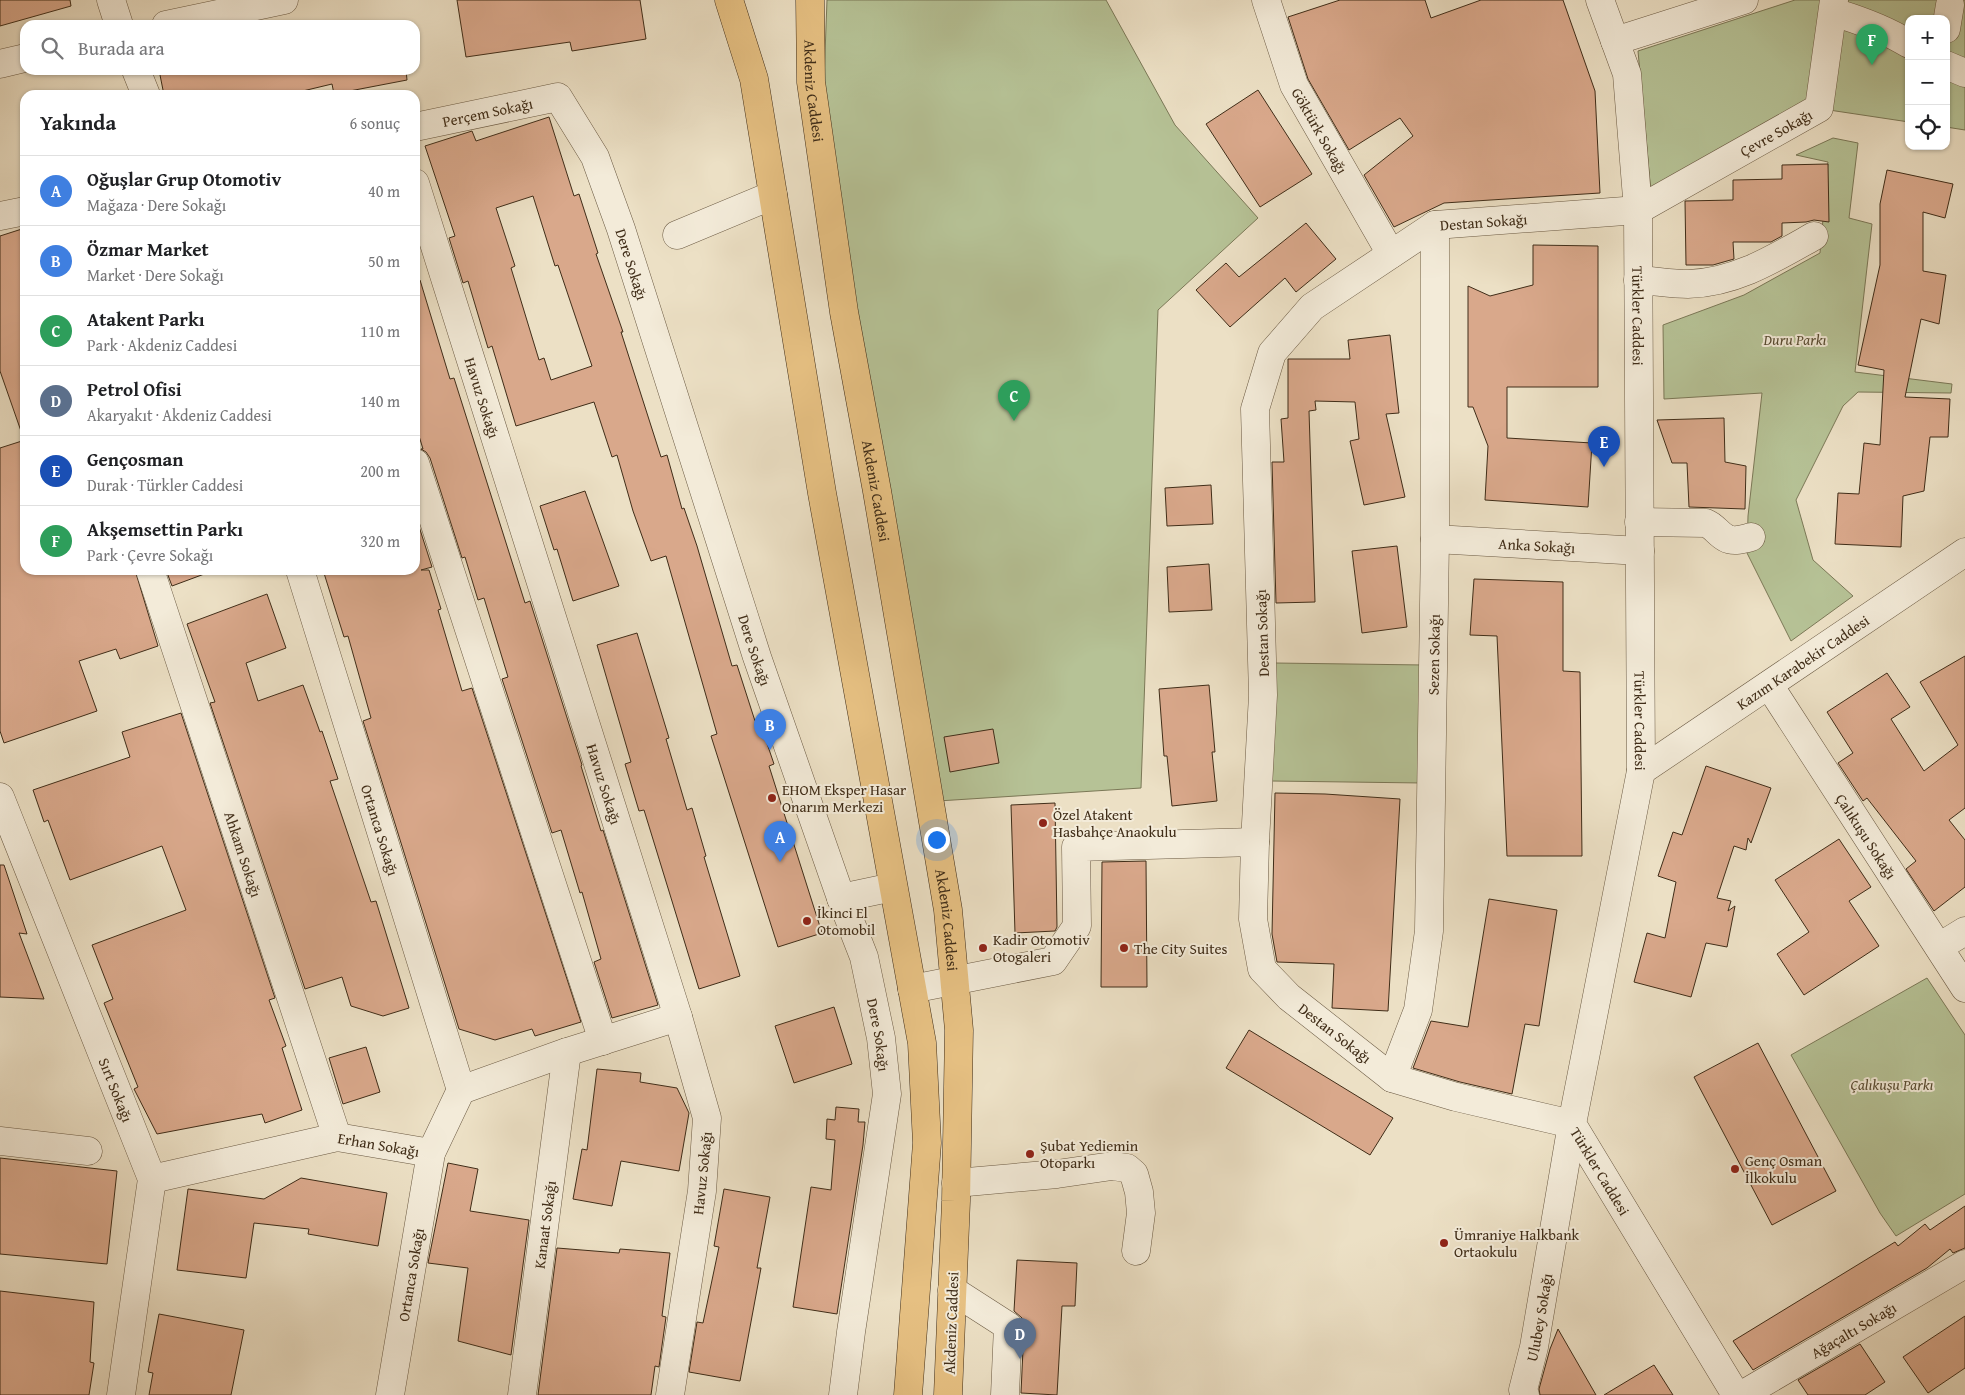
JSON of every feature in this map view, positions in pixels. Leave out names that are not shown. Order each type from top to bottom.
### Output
[{"type":"main road","points":[[729,0],[754,79],[822,493],[858,680],[922,1043],[927,1143],[908,1395]]},
{"type":"main road","name":"Akdeniz Caddesi","points":[[810,0],[811,82],[844,312],[877,491],[946,900],[955,982],[959,1030],[956,1183],[948,1395]]},
{"type":"street","points":[[112,0],[118,20]]},
{"type":"street","points":[[190,20],[284,0]]},
{"type":"street","name":"Göktürk Sokağı","points":[[1266,0],[1294,85],[1391,254]]},
{"type":"street","name":"Türkler Caddesi","points":[[1600,0],[1627,74],[1638,210],[1641,771],[1572,1124],[1736,1395]]},
{"type":"street","points":[[1615,41],[1744,0]]},
{"type":"street","points":[[1834,6],[1905,42]]},
{"type":"street","name":"Çevre Sokağı","points":[[1638,210],[1819,108],[1834,6]]},
{"type":"street","points":[[0,64],[20,59]]},
{"type":"street","points":[[1950,67],[1965,73]]},
{"type":"street","points":[[138,75],[144,90]]},
{"type":"street","name":"Perçem Sokağı","points":[[420,126],[558,97]]},
{"type":"street","name":"Dere Sokağı","points":[[558,97],[595,157],[621,230],[757,657],[841,898],[864,957],[880,1038],[887,1094],[843,1395]]},
{"type":"street","points":[[677,235],[773,195]]},
{"type":"street","name":"Havuz Sokağı","points":[[420,199],[678,1017],[707,1118],[702,1191],[670,1395]]},
{"type":"street","name":"Destan Sokağı","points":[[1572,1124],[1456,1097],[1392,1078],[1289,997],[1262,969],[1253,919],[1255,842],[1264,694],[1255,409],[1272,353],[1312,307],[1435,226],[1638,210]]},
{"type":"street","points":[[0,216],[20,212]]},
{"type":"street","name":"Sezen Sokağı","points":[[1392,1078],[1418,1010],[1429,931],[1435,539],[1435,226]]},
{"type":"street","points":[[1638,280],[1689,284],[1718,280],[1753,270],[1814,236]]},
{"type":"street","points":[[420,478],[603,1041]]},
{"type":"street","points":[[1640,522],[1706,523],[1726,539],[1735,540],[1751,537]]},
{"type":"street","name":"Anka Sokağı","points":[[1435,539],[1640,551]]},
{"type":"street","name":"Kazım Karabekir Caddesi","points":[[1641,771],[1965,552]]},
{"type":"street","name":"Ahkam Sokağı","points":[[152,575],[337,1137]]},
{"type":"street","name":"Ortanca Sokağı","points":[[302,575],[461,1090]]},
{"type":"street","name":"Çalıkuşu Sokağı","points":[[1769,684],[1965,988]]},
{"type":"street","name":"Sırt Sokağı","points":[[0,798],[152,1179],[121,1395]]},
{"type":"street","points":[[955,982],[1053,961],[1077,926],[1076,847],[1255,842]]},
{"type":"street","points":[[841,898],[893,887]]},
{"type":"street","points":[[1939,947],[1965,931]]},
{"type":"street","name":"Akdeniz Caddesi","points":[[912,989],[955,982]]},
{"type":"street","points":[[461,1090],[567,1052],[678,1017]]},
{"type":"street","name":"Kanaat Sokağı","points":[[522,1395],[567,1052]]},
{"type":"street","name":"Erhan Sokağı","points":[[152,1179],[337,1137],[432,1153],[461,1090]]},
{"type":"street","name":"Ulubey Sokağı","points":[[1524,1393],[1534,1347],[1572,1124]]},
{"type":"street","points":[[0,1141],[88,1151]]},
{"type":"street","name":"Ortanca Sokağı","points":[[390,1395],[432,1153]]},
{"type":"street","points":[[956,1183],[1057,1174],[1112,1166],[1127,1168],[1134,1174],[1140,1199],[1141,1213],[1136,1251]]},
{"type":"street","name":"Ağaçaltı Sokağı","points":[[1742,1395],[1965,1264]]},
{"type":"street","points":[[952,1290],[1008,1326],[1005,1395]]},
{"type":"green space","points":[[827,0],[1106,0],[1175,125],[1258,218],[1158,310],[1141,788],[938,801],[844,238],[824,81]]},
{"type":"green space","points":[[1795,0],[1825,0],[1811,106],[1651,193],[1638,51]]},
{"type":"green space","points":[[1845,0],[1965,0],[1965,130],[1950,128],[1950,15],[1905,15],[1905,121],[1829,110]]},
{"type":"green space","name":"Duru Parkı","points":[[1833,138],[1858,143],[1849,218],[1872,224],[1855,372],[1952,384],[1951,393],[1858,392],[1843,406],[1796,500],[1813,560],[1853,596],[1791,641],[1747,553],[1748,516],[1762,393],[1664,399],[1663,325],[1744,295],[1820,253],[1828,162],[1796,155]]},
{"type":"green space","points":[[1275,663],[1424,665],[1422,783],[1272,781]]},
{"type":"green space","name":"Çalıkuşu Parkı","points":[[1927,978],[1965,1035],[1965,1194],[1896,1236],[1880,1213],[1791,1055]]},
{"type":"building","points":[[0,0],[70,0],[71,6],[0,26]]},
{"type":"building","points":[[457,0],[640,0],[646,39],[572,51],[570,42],[466,57]]},
{"type":"building","points":[[1340,0],[1425,0],[1431,18],[1481,0],[1563,0],[1595,91],[1600,193],[1444,203],[1394,227],[1364,175],[1413,136],[1400,118],[1349,150],[1308,79],[1288,17]]},
{"type":"building","points":[[160,75],[406,75],[407,80],[355,90],[333,90],[332,84],[307,90],[163,90]]},
{"type":"building","points":[[1258,90],[1312,174],[1260,207],[1206,124]]},
{"type":"building","points":[[549,117],[574,196],[579,194],[598,253],[596,254],[623,332],[621,332],[661,457],[667,455],[682,509],[684,508],[697,546],[732,666],[737,665],[755,721],[759,720],[774,764],[769,766],[822,933],[778,947],[711,736],[717,734],[666,556],[651,561],[633,511],[617,455],[612,457],[594,402],[516,426],[492,346],[488,348],[468,281],[463,283],[449,238],[455,236],[425,146],[472,131],[476,141]],"holes":[[[533,196],[555,266],[558,265],[592,366],[551,380],[544,358],[539,360],[511,268],[515,266],[496,208]]]},
{"type":"building","points":[[1828,164],[1829,222],[1814,220],[1782,223],[1782,236],[1771,242],[1733,242],[1734,259],[1713,265],[1686,265],[1685,201],[1733,200],[1733,180],[1782,179],[1782,165]]},
{"type":"building","points":[[1887,170],[1953,184],[1945,218],[1923,212],[1923,271],[1946,275],[1939,324],[1921,319],[1905,397],[1950,399],[1948,437],[1930,437],[1924,491],[1903,496],[1901,547],[1835,544],[1838,493],[1859,494],[1864,443],[1880,445],[1884,370],[1858,365],[1880,265],[1880,204]]},
{"type":"building","points":[[1306,223],[1336,259],[1296,292],[1285,278],[1230,327],[1196,290],[1226,263],[1239,277]]},
{"type":"building","points":[[20,230],[20,428],[0,371],[0,236]]},
{"type":"building","points":[[1533,245],[1598,246],[1598,387],[1507,387],[1507,438],[1592,443],[1588,507],[1485,500],[1488,446],[1473,407],[1468,407],[1468,286],[1490,296],[1533,285]]},
{"type":"building","points":[[420,280],[450,379],[454,378],[525,603],[530,601],[601,831],[603,830],[658,1005],[612,1018],[594,962],[601,959],[582,892],[580,893],[561,830],[552,833],[502,679],[508,677],[484,598],[478,600],[465,557],[462,558],[430,458],[421,449],[423,449],[420,439]]},
{"type":"building","points":[[1390,335],[1399,413],[1386,414],[1405,497],[1364,505],[1350,441],[1359,439],[1355,402],[1315,401],[1316,410],[1309,411],[1315,602],[1276,603],[1272,462],[1284,462],[1281,419],[1288,418],[1288,359],[1350,359],[1348,340]]},
{"type":"building","points":[[1724,418],[1725,462],[1746,466],[1745,509],[1689,507],[1687,463],[1672,463],[1657,420]]},
{"type":"building","points":[[20,442],[20,575],[137,575],[158,646],[120,659],[116,649],[79,661],[97,711],[4,743],[0,731],[0,448]]},
{"type":"building","points":[[1211,485],[1213,524],[1167,526],[1165,488]]},
{"type":"building","points":[[585,491],[619,586],[573,601],[557,549],[554,550],[540,506]]},
{"type":"building","points":[[420,530],[432,567],[421,570],[429,570],[441,609],[438,610],[462,691],[472,688],[581,1022],[535,1036],[532,1029],[495,1040],[459,1029],[363,721],[371,718],[348,636],[344,637],[325,575],[420,575]]},
{"type":"building","points":[[1397,546],[1407,627],[1362,633],[1352,551]]},
{"type":"building","points":[[1209,564],[1212,610],[1169,612],[1167,567]]},
{"type":"building","points":[[168,575],[202,575],[172,586]]},
{"type":"building","points":[[1474,579],[1563,582],[1563,671],[1580,672],[1582,856],[1507,856],[1497,636],[1470,635]]},
{"type":"building","points":[[267,594],[286,648],[246,663],[258,701],[303,685],[320,732],[322,731],[338,779],[330,781],[371,902],[376,901],[409,1008],[383,1016],[351,1006],[342,977],[305,989],[210,703],[215,702],[187,624]]},
{"type":"building","points":[[637,633],[669,738],[666,739],[687,810],[692,808],[706,856],[704,857],[740,976],[699,989],[644,810],[639,811],[625,764],[631,762],[597,645]]},
{"type":"building","points":[[1965,656],[1965,808],[1949,820],[1965,840],[1965,887],[1934,911],[1906,869],[1916,861],[1867,798],[1863,801],[1838,763],[1853,753],[1827,712],[1887,673],[1910,707],[1891,719],[1924,771],[1958,745],[1920,682]]},
{"type":"building","points":[[1209,685],[1215,752],[1212,752],[1217,801],[1172,806],[1167,756],[1164,756],[1159,689]]},
{"type":"building","points":[[181,713],[275,998],[269,1000],[286,1046],[282,1048],[302,1110],[265,1123],[262,1114],[157,1134],[134,1089],[138,1087],[104,1003],[113,999],[92,945],[186,910],[162,846],[70,880],[48,820],[44,822],[33,790],[130,757],[122,732]]},
{"type":"building","points":[[993,729],[999,763],[950,772],[944,737]]},
{"type":"building","points":[[1706,766],[1771,788],[1751,843],[1748,838],[1746,850],[1734,846],[1717,898],[1731,901],[1728,911],[1735,906],[1727,947],[1706,943],[1691,997],[1634,982],[1647,933],[1665,938],[1676,882],[1658,876],[1673,832],[1682,835]]},
{"type":"building","points":[[1275,793],[1400,799],[1388,1011],[1332,1008],[1334,964],[1277,962],[1272,934]]},
{"type":"building","points":[[1055,803],[1057,927],[1055,931],[1015,933],[1011,805]]},
{"type":"building","points":[[1839,839],[1871,887],[1849,901],[1879,946],[1804,995],[1777,954],[1809,932],[1775,880]]},
{"type":"building","points":[[1146,861],[1147,987],[1101,987],[1102,862]]},
{"type":"building","points":[[0,865],[4,865],[27,934],[19,933],[44,999],[0,997]]},
{"type":"building","points":[[1489,899],[1557,910],[1539,1026],[1525,1024],[1512,1094],[1460,1082],[1413,1068],[1431,1021],[1468,1027]]},
{"type":"building","points":[[834,1007],[852,1064],[794,1083],[775,1026]]},
{"type":"building","points":[[1249,1030],[1393,1118],[1370,1155],[1226,1068]]},
{"type":"building","points":[[1758,1043],[1836,1191],[1772,1225],[1694,1077]]},
{"type":"building","points":[[366,1047],[380,1092],[343,1104],[329,1058]]},
{"type":"building","points":[[597,1069],[641,1073],[640,1082],[677,1088],[689,1113],[679,1171],[621,1161],[612,1206],[573,1199],[582,1149],[587,1150]]},
{"type":"building","points":[[836,1107],[859,1109],[858,1122],[865,1122],[837,1314],[793,1307],[811,1187],[831,1190],[835,1140],[826,1139],[827,1119],[835,1120]]},
{"type":"building","points":[[0,1158],[117,1171],[107,1264],[0,1254]]},
{"type":"building","points":[[448,1163],[478,1169],[470,1211],[529,1220],[511,1355],[458,1341],[468,1268],[428,1263]]},
{"type":"building","points":[[301,1178],[387,1193],[378,1246],[308,1234],[309,1229],[254,1223],[246,1278],[177,1270],[188,1189],[264,1199]]},
{"type":"building","points":[[724,1189],[770,1197],[757,1268],[761,1268],[740,1381],[689,1372],[697,1322],[703,1323],[719,1247],[714,1246]]},
{"type":"building","points":[[1965,1206],[1965,1248],[1953,1253],[1950,1249],[1927,1268],[1753,1370],[1733,1341],[1895,1242],[1898,1246],[1925,1224],[1930,1230]]},
{"type":"building","points":[[557,1248],[619,1253],[620,1249],[670,1253],[662,1316],[666,1317],[659,1367],[655,1366],[651,1395],[538,1395]]},
{"type":"building","points":[[1017,1260],[1077,1263],[1075,1306],[1062,1306],[1057,1395],[1021,1393],[1024,1327],[1022,1318],[1014,1311]]},
{"type":"building","points":[[0,1291],[94,1302],[90,1362],[94,1363],[89,1395],[0,1395]]},
{"type":"building","points":[[159,1314],[244,1330],[231,1395],[149,1395],[153,1373],[148,1372]]},
{"type":"building","points":[[1965,1316],[1965,1368],[1928,1393],[1903,1357]]},
{"type":"building","points":[[1558,1329],[1596,1395],[1540,1395],[1539,1389],[1550,1349]]},
{"type":"building","points":[[1860,1344],[1885,1382],[1865,1395],[1808,1395],[1798,1380]]},
{"type":"building","points":[[1654,1365],[1673,1395],[1604,1395]]},
{"type":"place","name":"Akşemsettin Parkı","points":[[1872,65]]},
{"type":"place","name":"Atakent Parkı","points":[[1014,421]]},
{"type":"place","name":"Gençosman","points":[[1604,467]]},
{"type":"place","name":"Özmar Market","points":[[770,750]]},
{"type":"place","name":"EHOM Eksper Hasar Onarım Merkezi","points":[[772,798]]},
{"type":"place","name":"Özel Atakent Hasbahçe Anaokulu","points":[[1043,823]]},
{"type":"place","name":"Oğuşlar Grup Otomotiv","points":[[780,862]]},
{"type":"place","name":"İkinci El Otomobil","points":[[807,921]]},
{"type":"place","name":"Kadir Otomotiv Otogaleri","points":[[983,948]]},
{"type":"place","name":"The City Suites","points":[[1124,948]]},
{"type":"place","name":"Şubat Yediemin Otoparkı","points":[[1030,1154]]},
{"type":"place","name":"Genç Osman İlkokulu","points":[[1735,1169]]},
{"type":"place","name":"Ümraniye Halkbank Ortaokulu","points":[[1444,1243]]},
{"type":"place","name":"Petrol Ofisi","points":[[1020,1359]]}]
